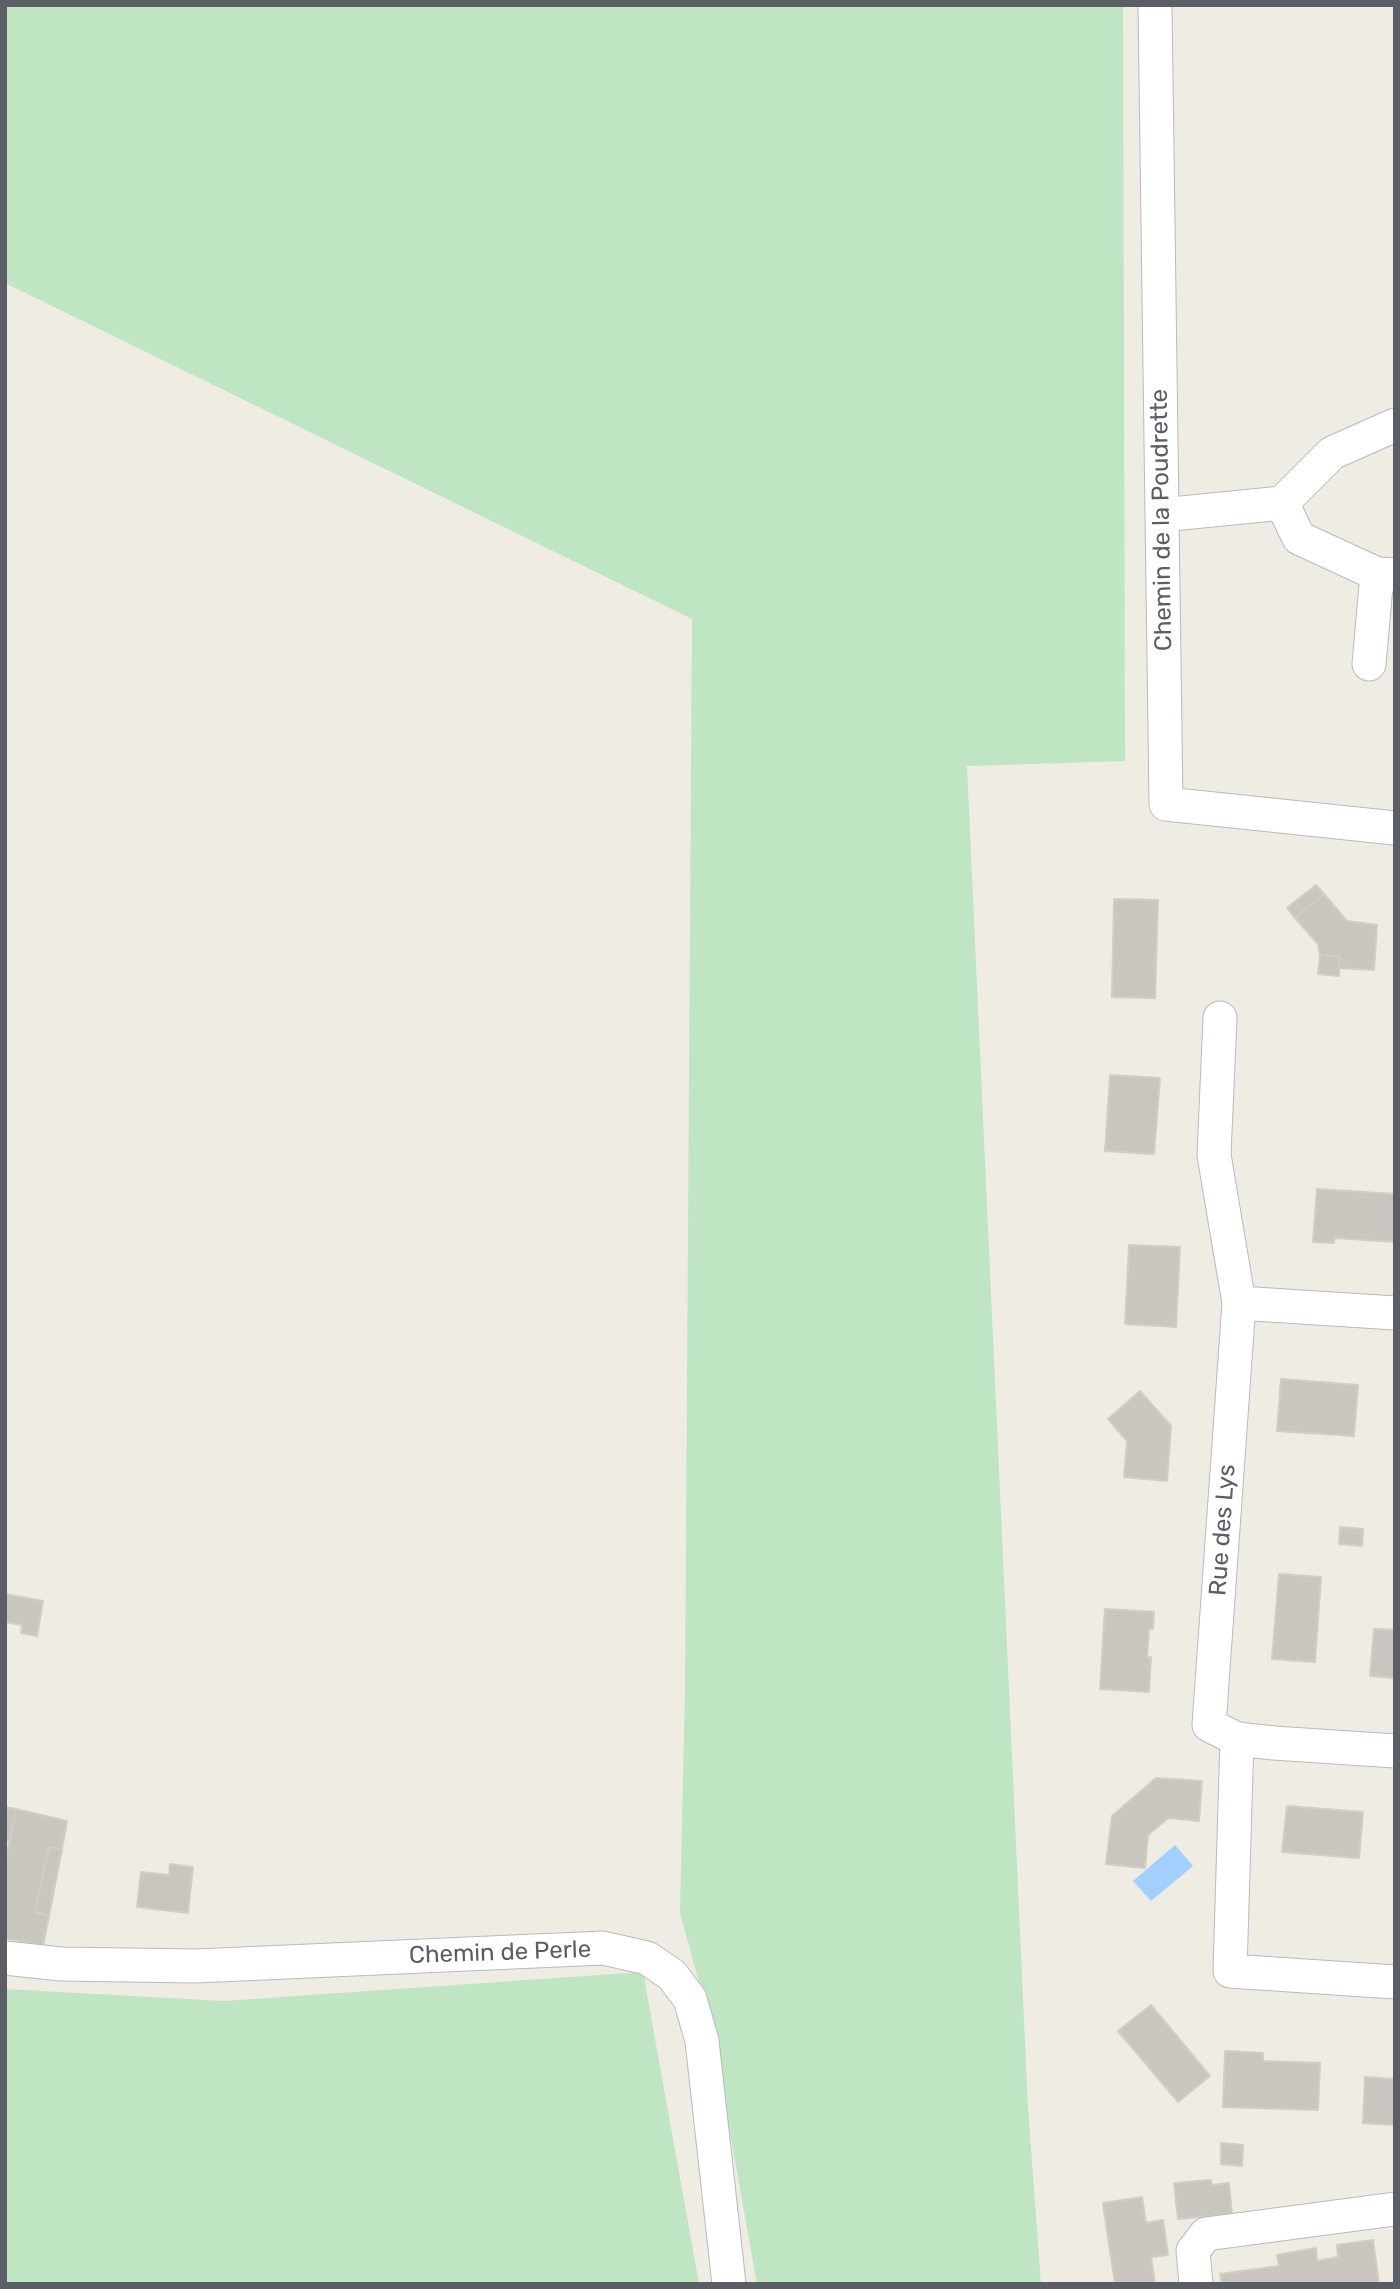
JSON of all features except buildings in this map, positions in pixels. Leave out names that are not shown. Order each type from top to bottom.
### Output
[{"type":"street","name":"Chemin de la Poudrette","points":[[1155,5],[1166,804],[1395,828]]},
{"type":"street","points":[[1162,515],[1282,503],[1332,453],[1395,425]]},
{"type":"street","points":[[1282,503],[1298,538],[1386,575],[1369,664]]},
{"type":"street","name":"Rue des Lys","points":[[1220,1017],[1214,1155],[1240,1303],[1209,1725],[1237,1739],[1395,1751]]},
{"type":"street","points":[[1240,1303],[1395,1313]]},
{"type":"street","points":[[1237,1739],[1230,1971],[1395,1982]]},
{"type":"street","name":"Chemin de Perle","points":[[5,1958],[61,1964],[196,1966],[603,1948],[647,1958],[673,1975],[690,1999],[702,2041],[729,2284]]},
{"type":"street","points":[[1196,2284],[1193,2251],[1206,2234],[1395,2209]]},
{"type":"green space","points":[[5,5],[1123,5],[1125,761],[967,766],[1028,2108],[1041,2284],[757,2284],[711,2026],[680,1913],[685,1690],[692,619],[5,283]]},
{"type":"green space","points":[[643,1972],[699,2284],[5,2284],[5,1989],[224,2001]]},
{"type":"water","points":[[1175,1845],[1193,1866],[1151,1901],[1133,1881]]}]
